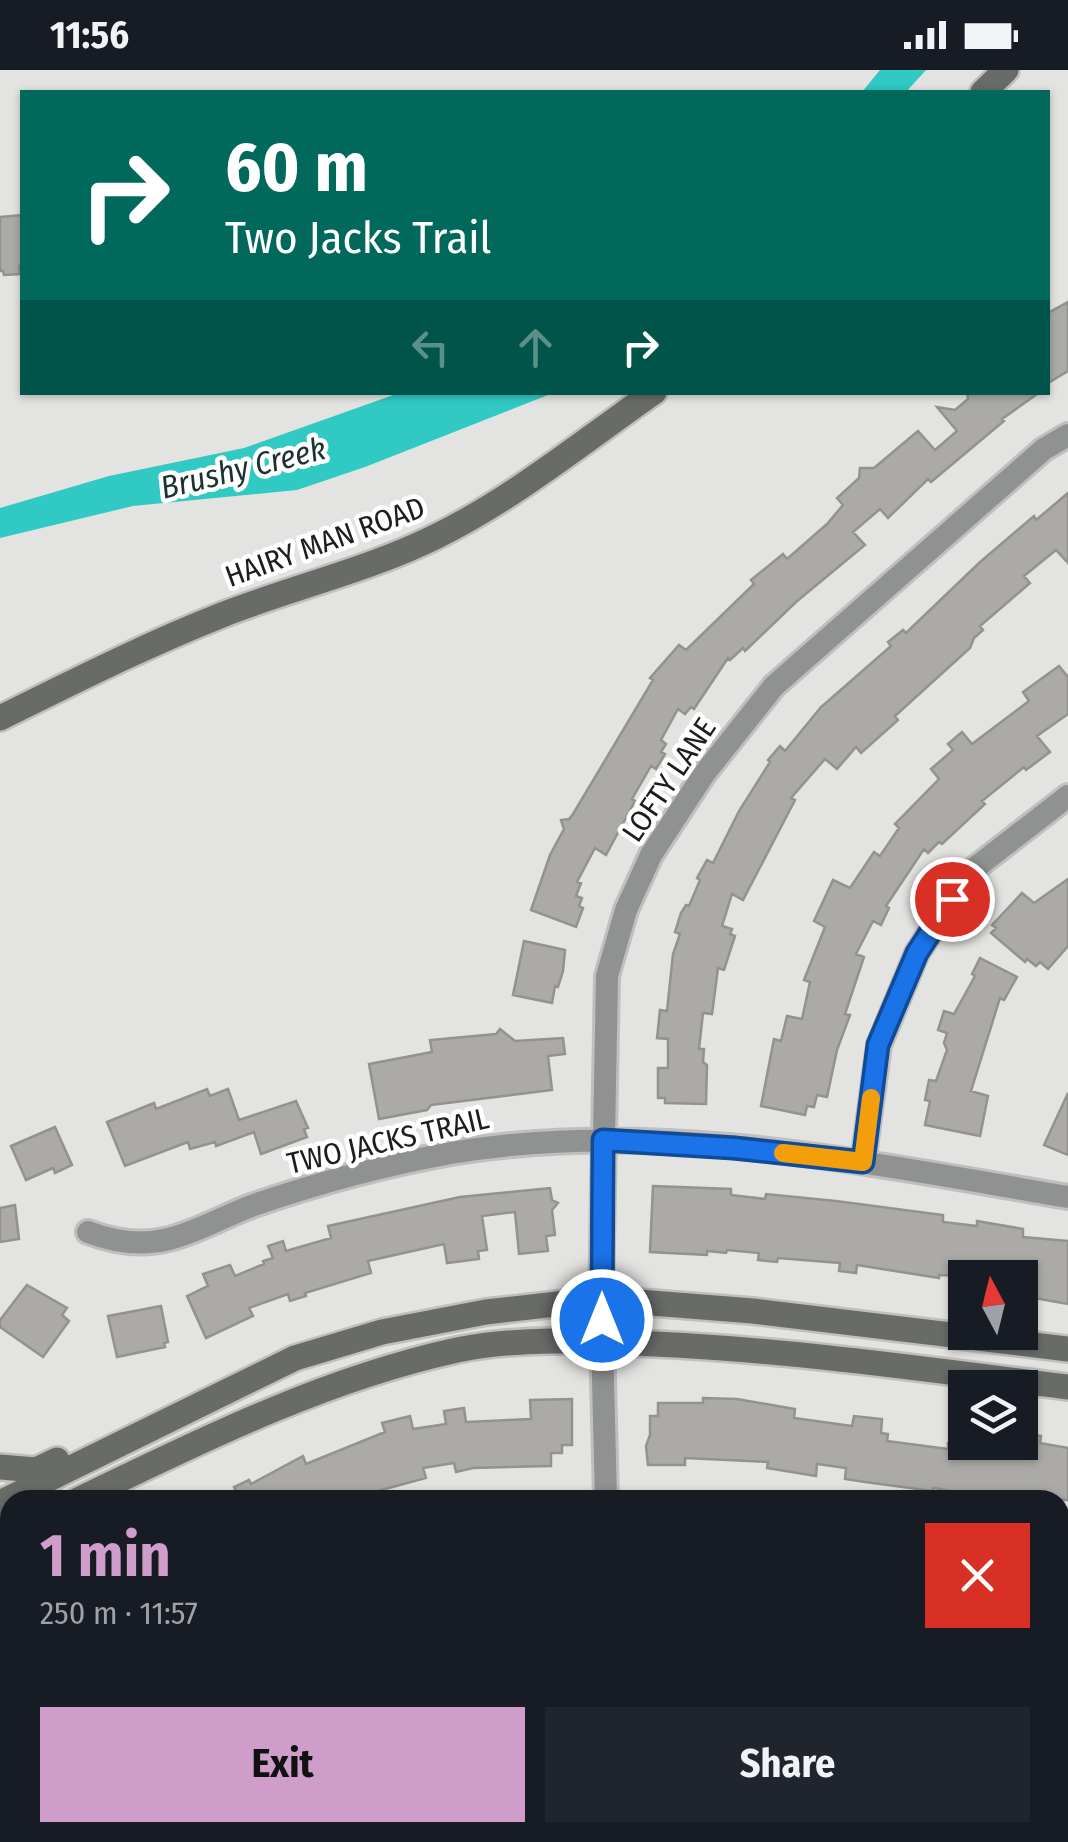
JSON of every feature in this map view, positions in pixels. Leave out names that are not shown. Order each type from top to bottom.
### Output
[{"type":"street","points":[[984,90],[1006,70]]},
{"type":"street","name":"HAIRY MAN ROAD","points":[[0,718],[147,646],[224,614],[438,536],[522,484],[650,395]]},
{"type":"street","name":"LOFTY LANE","points":[[606,1490],[601,1299],[607,976],[626,910],[651,854],[704,774],[774,686],[1044,449],[1068,435]]},
{"type":"street","points":[[863,1162],[878,1045],[917,953],[970,872],[1068,796]]},
{"type":"street","name":"TWO JACKS TRAIL","points":[[88,1232],[117,1243],[169,1239],[289,1193],[389,1165],[517,1143],[603,1140],[734,1148],[863,1162],[1068,1197]]},
{"type":"street","points":[[27,1490],[295,1358],[382,1332],[486,1312],[601,1299],[753,1311],[1068,1349]]},
{"type":"street","points":[[99,1490],[337,1384],[459,1350],[520,1343],[602,1341],[729,1348],[1068,1387]]},
{"type":"street","points":[[0,1467],[36,1470],[104,1438],[147,1431]]},
{"type":"water","points":[[880,70],[926,70],[908,90],[864,90]]},
{"type":"water","name":"Brushy Creek","points":[[393,395],[548,395],[297,490],[133,506],[0,538],[0,508],[109,476],[244,448]]},
{"type":"building","points":[[20,215],[20,274],[4,275],[0,271],[0,217]]},
{"type":"building","points":[[1068,302],[1068,371],[1050,382],[1050,312]]},
{"type":"building","points":[[967,395],[1036,395],[1002,419],[931,482],[928,479],[888,518],[880,509],[853,532],[865,545],[745,651],[743,648],[728,658],[694,709],[691,707],[685,714],[678,709],[661,740],[666,744],[661,752],[665,754],[656,769],[651,766],[606,855],[595,848],[577,882],[581,883],[576,896],[582,898],[579,906],[583,908],[576,927],[531,910],[550,855],[564,829],[561,820],[573,814],[653,680],[650,678],[679,645],[686,650],[754,584],[751,580],[783,554],[787,559],[827,524],[843,505],[837,498],[859,478],[860,468],[874,468],[918,431],[935,450],[957,431],[937,407],[955,410]]},
{"type":"building","points":[[1068,493],[1068,563],[1056,550],[1024,576],[1030,583],[980,626],[983,630],[970,648],[895,716],[898,720],[861,753],[856,747],[837,769],[825,759],[791,798],[795,800],[743,900],[732,894],[722,926],[732,929],[730,934],[735,936],[724,970],[718,968],[712,1014],[703,1013],[699,1049],[704,1049],[703,1062],[707,1065],[706,1104],[665,1103],[665,1098],[658,1098],[658,1068],[668,1068],[668,1039],[657,1038],[660,1010],[667,1011],[673,954],[680,934],[675,932],[700,880],[697,878],[707,860],[713,863],[768,760],[780,746],[785,751],[821,707],[891,646],[888,642],[903,630],[906,633],[979,563]]},
{"type":"building","points":[[1059,666],[1068,677],[1068,714],[1037,736],[1050,752],[1026,770],[1024,767],[982,801],[985,804],[942,844],[939,842],[928,853],[924,849],[886,906],[889,908],[881,925],[873,921],[856,954],[864,957],[845,1014],[850,1015],[837,1050],[827,1097],[817,1095],[814,1107],[807,1106],[805,1115],[761,1106],[774,1039],[781,1041],[787,1016],[802,1019],[810,982],[804,980],[825,927],[814,921],[833,880],[850,888],[874,852],[880,856],[899,828],[895,824],[939,779],[931,769],[953,750],[948,744],[962,732],[972,744],[1029,701],[1023,692]]},
{"type":"building","points":[[1068,879],[1068,946],[1048,969],[1040,962],[1036,966],[1027,959],[1025,962],[991,933],[996,928],[992,925],[1022,893],[1034,903]]},
{"type":"building","points":[[524,941],[565,950],[563,971],[552,1003],[513,995]]},
{"type":"building","points":[[980,958],[1017,977],[1004,1000],[1000,998],[971,1091],[988,1096],[980,1136],[925,1125],[930,1101],[925,1100],[929,1080],[936,1081],[947,1050],[947,1033],[938,1030],[944,1011],[954,1014],[975,976],[972,974]]},
{"type":"building","points":[[500,1029],[515,1041],[563,1038],[565,1054],[548,1056],[552,1090],[431,1105],[427,1110],[379,1119],[369,1064],[432,1052],[430,1040],[496,1034]]},
{"type":"building","points":[[207,1089],[210,1096],[228,1089],[239,1120],[296,1101],[308,1128],[304,1129],[307,1137],[261,1154],[254,1132],[216,1146],[215,1142],[190,1149],[188,1142],[125,1166],[107,1122],[154,1103],[156,1109]]},
{"type":"building","points":[[1068,1093],[1068,1155],[1044,1145]]},
{"type":"building","points":[[55,1127],[72,1165],[55,1173],[53,1168],[26,1180],[11,1146]]},
{"type":"building","points":[[653,1186],[731,1189],[731,1195],[765,1199],[766,1194],[836,1201],[943,1215],[943,1222],[977,1226],[977,1221],[1023,1229],[1023,1237],[1068,1241],[1068,1304],[1038,1299],[1038,1260],[948,1260],[948,1275],[939,1278],[857,1265],[856,1273],[839,1271],[840,1263],[758,1260],[759,1253],[727,1250],[707,1251],[707,1255],[650,1252]]},
{"type":"building","points":[[550,1188],[552,1200],[558,1203],[552,1210],[555,1235],[546,1236],[548,1251],[519,1254],[515,1212],[482,1216],[487,1250],[478,1251],[479,1259],[447,1263],[444,1244],[368,1261],[371,1273],[290,1301],[288,1294],[249,1308],[253,1316],[206,1338],[187,1296],[208,1286],[203,1274],[230,1265],[235,1276],[273,1258],[268,1246],[283,1241],[286,1251],[331,1238],[328,1226],[460,1197]]},
{"type":"building","points":[[15,1205],[19,1239],[0,1242],[0,1208]]},
{"type":"building","points":[[27,1285],[67,1308],[62,1315],[69,1321],[43,1357],[0,1327],[0,1320]]},
{"type":"building","points":[[161,1306],[168,1342],[165,1347],[117,1357],[108,1316]]},
{"type":"building","points":[[572,1399],[572,1445],[562,1445],[562,1453],[551,1453],[551,1466],[456,1472],[454,1463],[423,1468],[426,1478],[382,1490],[234,1487],[249,1480],[251,1484],[303,1456],[306,1464],[385,1432],[382,1423],[410,1416],[413,1429],[446,1424],[444,1411],[464,1408],[466,1422],[531,1419],[530,1400]]},
{"type":"building","points":[[737,1399],[795,1409],[794,1418],[852,1426],[854,1416],[882,1419],[881,1433],[888,1434],[887,1441],[948,1449],[948,1460],[1038,1460],[1038,1436],[1041,1436],[1040,1443],[1068,1448],[1068,1490],[925,1490],[845,1479],[846,1468],[817,1464],[816,1476],[767,1468],[768,1462],[685,1458],[685,1465],[648,1465],[650,1416],[658,1416],[658,1403]]},
{"type":"slow traffic","points":[[783,1153],[863,1162],[871,1098]]},
{"type":"route","points":[[602,1320],[603,1140],[734,1148],[863,1162],[878,1045],[917,953],[952,899]]}]
